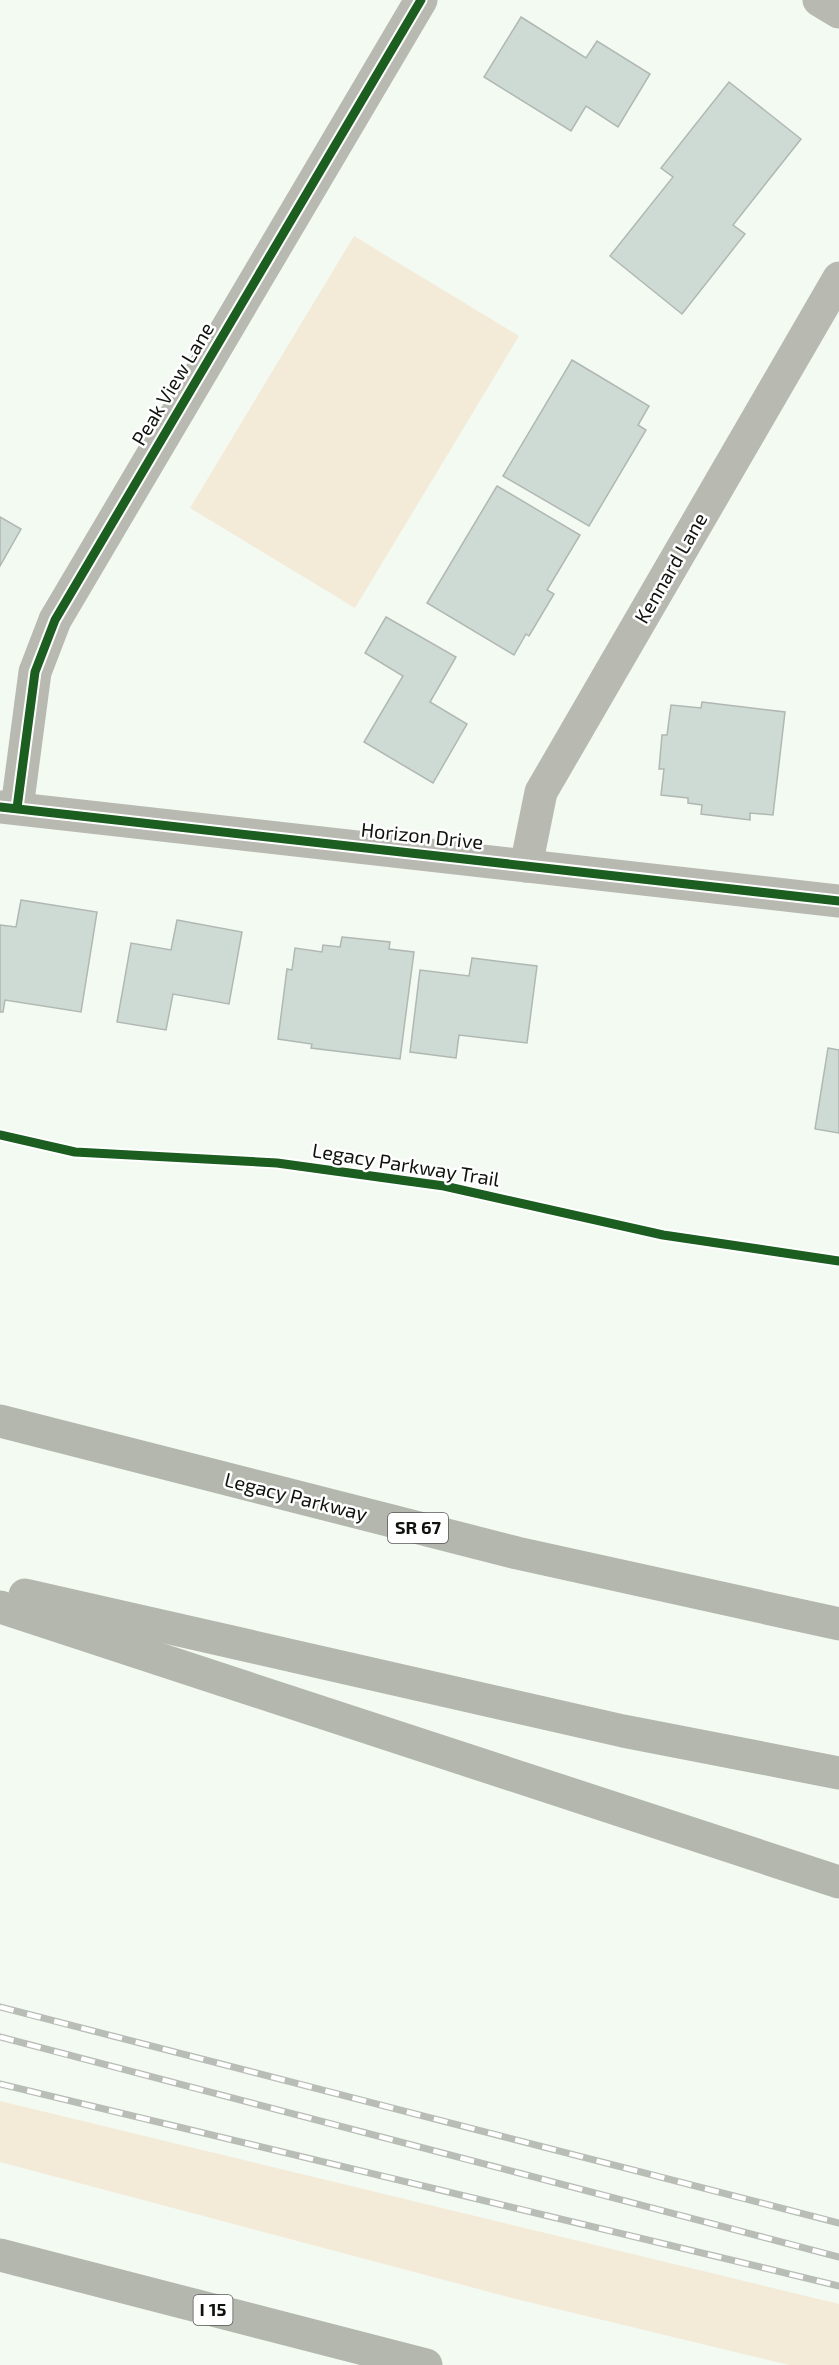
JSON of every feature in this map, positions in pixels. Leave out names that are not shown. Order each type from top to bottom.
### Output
[{"type":"highway","name":"Legacy Parkway","points":[[0,1421],[516,1553],[839,1624]]},
{"type":"highway","points":[[0,1589],[624,1731],[839,1773]]},
{"type":"highway","points":[[0,1607],[839,1882]]},
{"type":"highway","name":"I 15","points":[[0,2255],[426,2365]]},
{"type":"street","name":"Peak View Lane","points":[[8,807],[35,672],[55,620],[422,0]]},
{"type":"street","points":[[819,0],[839,12]]},
{"type":"street","name":"Kennard Lane","points":[[526,866],[541,792],[839,278]]},
{"type":"street","name":"Horizon Drive","points":[[8,807],[839,901]]},
{"type":"shaded area","points":[[354,236],[519,336],[355,608],[190,508]]},
{"type":"shaded area","points":[[0,2101],[839,2304],[839,2365],[789,2365],[516,2299],[0,2162]]},
{"type":"building","points":[[521,17],[586,58],[597,41],[650,74],[618,127],[586,106],[571,131],[484,77]]},
{"type":"building","points":[[729,82],[801,139],[733,225],[745,234],[682,314],[610,256],[673,177],[661,168]]},
{"type":"building","points":[[572,360],[649,406],[638,425],[646,430],[589,526],[503,476]]},
{"type":"building","points":[[497,486],[580,535],[547,590],[554,594],[529,636],[526,634],[514,655],[427,603]]},
{"type":"building","points":[[0,517],[21,529],[0,566]]},
{"type":"building","points":[[386,617],[456,657],[430,702],[467,724],[433,783],[364,742],[403,676],[365,653]]},
{"type":"building","points":[[702,702],[785,712],[773,815],[750,813],[750,820],[701,814],[702,805],[688,803],[688,798],[661,795],[664,769],[659,769],[662,735],[667,735],[671,705],[701,708]]},
{"type":"building","points":[[21,900],[97,912],[81,1012],[5,1000],[3,1012],[0,1012],[0,925],[16,927]]},
{"type":"building","points":[[177,920],[242,932],[229,1004],[173,994],[166,1030],[117,1022],[131,943],[171,950]]},
{"type":"building","points":[[342,937],[390,942],[389,949],[414,952],[400,1059],[311,1048],[312,1044],[278,1039],[287,969],[292,970],[295,948],[322,952],[323,945],[340,947]]},
{"type":"building","points":[[472,958],[537,966],[527,1043],[459,1035],[456,1058],[410,1052],[420,970],[469,976]]},
{"type":"building","points":[[828,1048],[839,1050],[839,1133],[815,1129]]},
{"type":"railway","points":[[0,2007],[839,2223]]},
{"type":"railway","points":[[0,2037],[839,2257]]},
{"type":"railway","points":[[0,2084],[839,2286]]},
{"type":"cycle path","points":[[17,808],[35,672],[55,620],[421,0]]},
{"type":"cycle path","points":[[0,807],[839,901]]},
{"type":"cycle path","name":"Legacy Parkway Trail","points":[[0,1135],[75,1152],[277,1163],[444,1186],[663,1235],[839,1261]]}]
